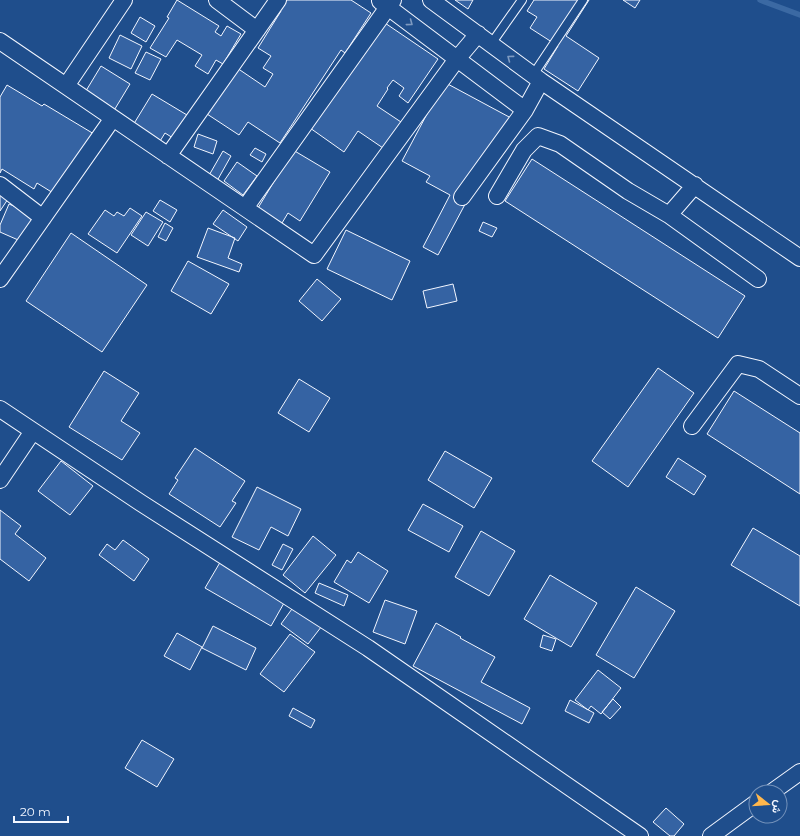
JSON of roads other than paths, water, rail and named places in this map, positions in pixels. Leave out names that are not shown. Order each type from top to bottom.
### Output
[{"type":"street","points":[[217,0],[257,30]]},
{"type":"street","points":[[168,156],[278,0]]},
{"type":"street","points":[[431,0],[537,78],[800,258]]},
{"type":"street","points":[[66,86],[118,2]]},
{"type":"street","points":[[245,208],[387,2],[457,59],[525,110]]},
{"type":"street","points":[[0,41],[314,255],[457,59],[478,34]]},
{"type":"street","points":[[462,197],[525,110],[537,78]]},
{"type":"street","points":[[0,279],[113,118]]},
{"type":"street","points":[[497,196],[524,150],[538,136],[560,144],[628,191],[669,215],[758,279]]},
{"type":"street","points":[[0,185],[43,218]]},
{"type":"street","points":[[669,215],[695,185]]},
{"type":"street","points":[[692,426],[738,364],[758,369],[800,396]]},
{"type":"street","points":[[0,409],[141,503],[368,648],[640,836]]},
{"type":"street","points":[[0,480],[33,431]]},
{"type":"street","points":[[783,784],[800,772]]},
{"type":"street","points":[[711,836],[748,809]]},
{"type":"lane","points":[[491,44],[522,0]]},
{"type":"lane","points":[[537,78],[583,0]]},
{"type":"waterway","points":[[760,0],[800,15]]}]
